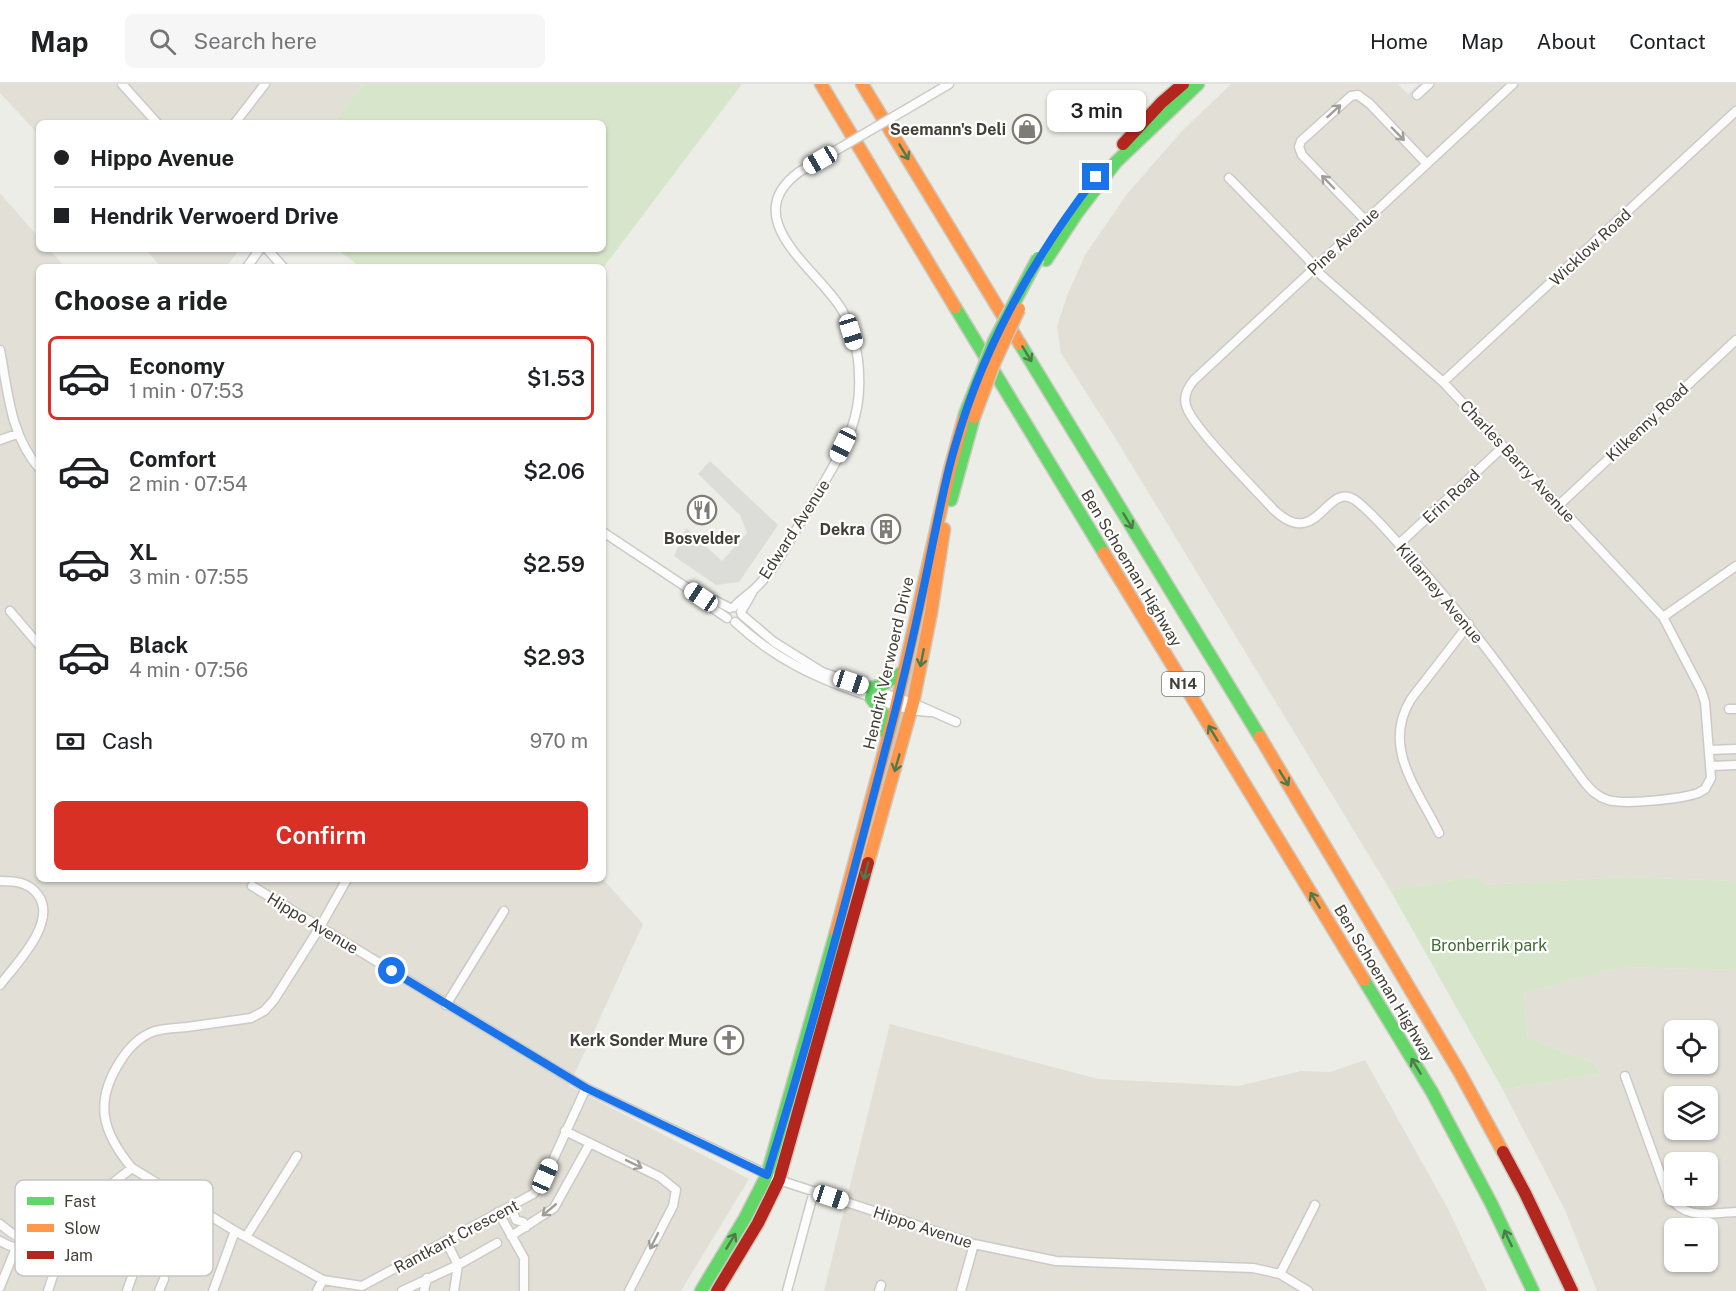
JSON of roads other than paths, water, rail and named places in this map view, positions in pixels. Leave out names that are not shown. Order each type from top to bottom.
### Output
[{"type":"main road","name":"Ben Schoeman Highway","points":[[821,84],[1432,1092],[1491,1203],[1533,1291]]},
{"type":"main road","name":"Ben Schoeman Highway","points":[[862,84],[1244,710],[1460,1073],[1525,1193],[1572,1291]]},
{"type":"main road","name":"Hendrik Verwoerd Drive","points":[[701,1291],[773,1177],[897,702],[950,469],[994,341],[1070,211],[1109,160],[1161,103],[1183,84]]},
{"type":"main road","name":"Hendrik Verwoerd Drive","points":[[1042,259],[1116,162],[1198,84]]},
{"type":"main road","name":"Hendrik Verwoerd Drive","points":[[717,1291],[758,1223],[912,706],[931,614],[945,523],[970,415]]},
{"type":"main road","points":[[886,743],[885,716],[870,693],[904,671]]},
{"type":"street","points":[[122,84],[153,120]]},
{"type":"street","points":[[237,120],[266,84]]},
{"type":"street","name":"Edward Avenue","points":[[735,614],[788,543],[827,477],[851,430],[859,400],[860,374],[846,318],[834,298],[791,250],[777,222],[777,203],[785,185],[799,172],[949,84]]},
{"type":"street","points":[[1417,95],[1429,84]]},
{"type":"street","name":"Pine Avenue","points":[[1186,405],[1186,392],[1194,380],[1513,84]]},
{"type":"street","points":[[1365,220],[1302,155],[1299,147],[1301,141],[1355,94],[1370,104],[1427,164]]},
{"type":"street","name":"Wicklow Road","points":[[1443,382],[1736,111]]},
{"type":"street","name":"Charles Barry Avenue","points":[[1229,178],[1314,267],[1443,382],[1663,617],[1705,702],[1711,766],[1710,782],[1698,793]]},
{"type":"street","points":[[270,252],[280,264]]},
{"type":"street","name":"Kilkenny Road","points":[[1559,505],[1736,340]]},
{"type":"street","points":[[0,350],[17,434],[36,464]]},
{"type":"street","name":"Killarney Avenue","points":[[1186,405],[1196,424],[1282,517],[1292,523],[1305,523],[1339,498],[1349,497],[1358,504],[1399,544],[1469,624],[1595,794],[1607,800],[1620,802],[1698,793]]},
{"type":"street","points":[[0,440],[17,434]]},
{"type":"street","name":"Erin Road","points":[[1399,544],[1503,447]]},
{"type":"street","points":[[606,534],[701,597],[708,605],[735,614],[773,652],[809,674],[842,688],[870,693],[934,712],[956,722]]},
{"type":"street","points":[[1663,617],[1736,566]]},
{"type":"street","points":[[10,611],[36,641]]},
{"type":"street","points":[[1439,833],[1401,756],[1399,726],[1404,710],[1411,699],[1469,624]]},
{"type":"street","points":[[1709,750],[1736,749]]},
{"type":"street","points":[[1711,766],[1736,765]]},
{"type":"street","points":[[0,881],[14,881],[31,887],[41,898],[44,915],[36,935],[0,985]]},
{"type":"street","name":"Rantkant Crescent","points":[[152,1180],[132,1168],[122,1156],[111,1138],[105,1120],[103,1105],[109,1082],[125,1053],[134,1043],[157,1031],[258,1016],[274,1000],[345,882]]},
{"type":"street","name":"Hippo Avenue","points":[[252,886],[586,1088],[773,1177],[974,1244],[1064,1262],[1253,1268],[1281,1274],[1308,1291]]},
{"type":"street","points":[[446,1005],[504,911]]},
{"type":"street","points":[[1625,1076],[1668,1195],[1673,1202],[1678,1208],[1690,1214],[1736,1212]]},
{"type":"street","name":"Rantkant Crescent","points":[[213,1217],[323,1280],[362,1288],[533,1194],[542,1184],[586,1088]]},
{"type":"street","points":[[565,1131],[660,1177],[676,1190],[672,1206],[628,1291]]},
{"type":"street","points":[[512,1236],[554,1208],[590,1143]]},
{"type":"street","points":[[246,1237],[297,1156]]},
{"type":"street","points":[[116,1180],[132,1168]]},
{"type":"street","points":[[788,1291],[814,1191]]},
{"type":"street","points":[[1281,1274],[1315,1205]]},
{"type":"street","points":[[511,1207],[516,1220],[523,1222],[526,1227]]},
{"type":"street","points":[[498,1212],[524,1258],[524,1291]]},
{"type":"street","points":[[0,1224],[15,1234]]},
{"type":"street","points":[[213,1291],[235,1231]]},
{"type":"street","points":[[0,1241],[15,1250],[0,1287]]},
{"type":"street","points":[[446,1241],[459,1264],[454,1291]]},
{"type":"street","points":[[402,1291],[497,1244]]},
{"type":"street","points":[[962,1291],[974,1244]]},
{"type":"street","points":[[48,1291],[53,1276]]},
{"type":"street","points":[[127,1291],[132,1276]]},
{"type":"street","points":[[424,1291],[427,1278]]},
{"type":"street","points":[[159,1291],[164,1279]]},
{"type":"street","points":[[316,1291],[323,1280]]},
{"type":"place","name":"Seemann's Deli","points":[[1027,129]]},
{"type":"place","name":"Bosvelder","points":[[702,510]]},
{"type":"place","name":"Dekra","points":[[886,529]]},
{"type":"place","name":"Kerk Sonder Mure","points":[[729,1040]]},
{"type":"park label","name":"Bronberrik park","points":[[1489,945]]}]
